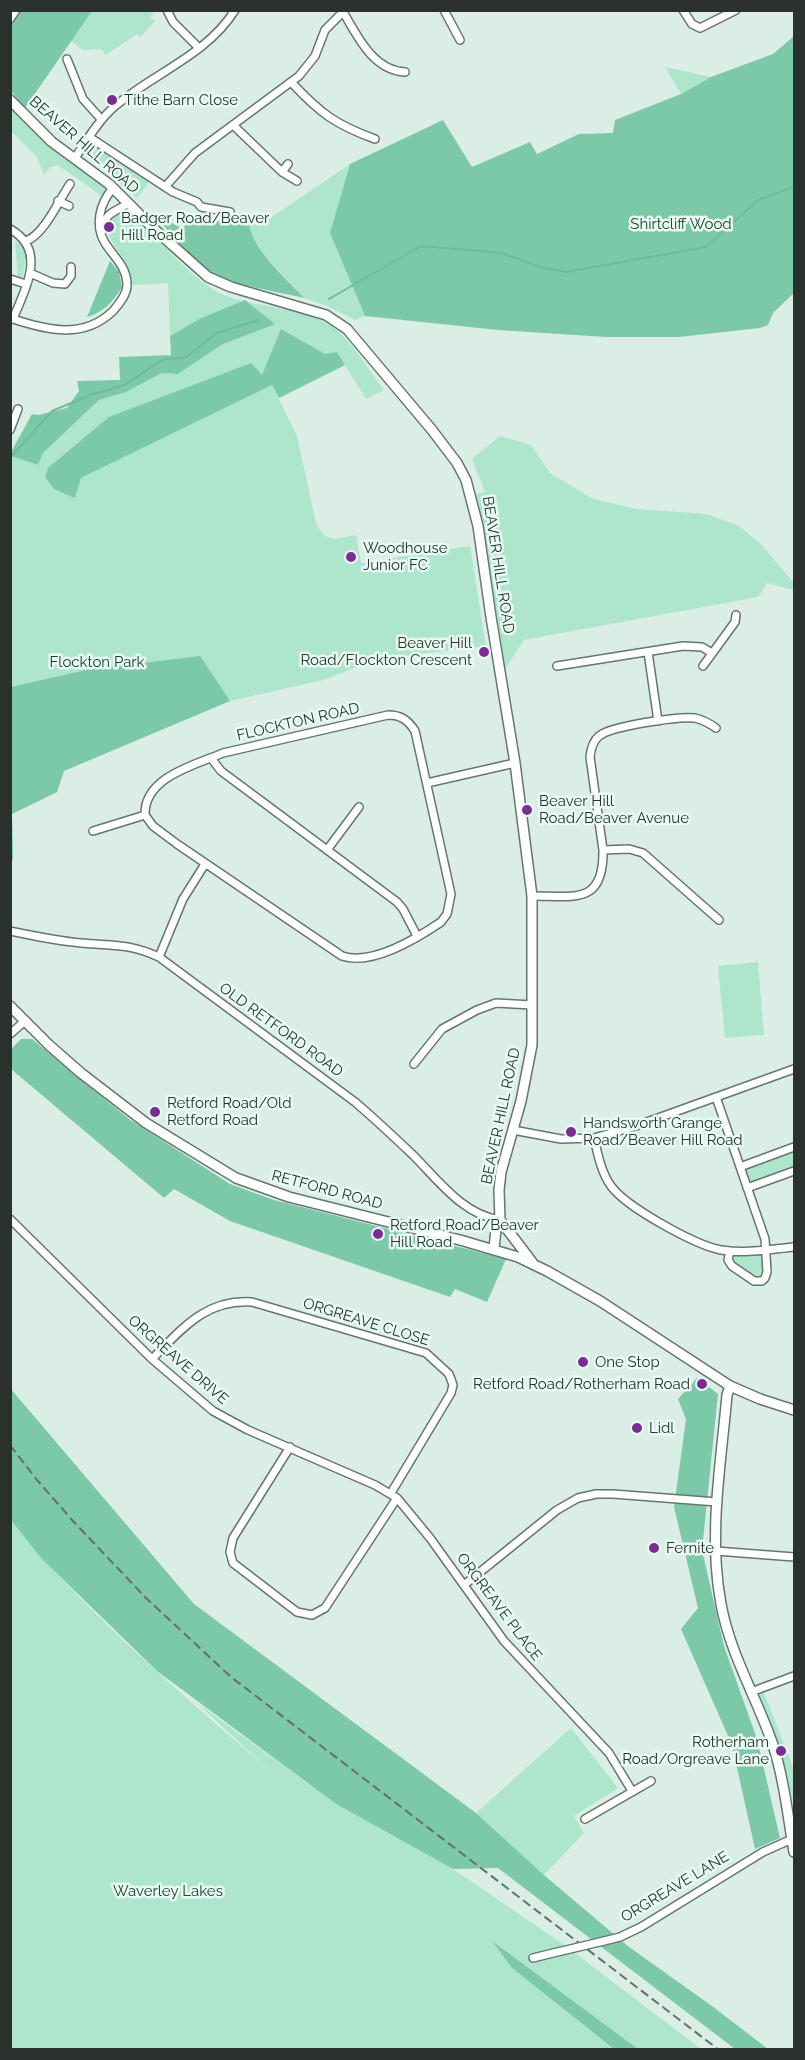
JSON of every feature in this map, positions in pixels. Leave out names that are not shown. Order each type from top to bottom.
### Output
[{"type":"main road","name":"BEAVER HILL ROAD","points":[[10,100],[52,142],[113,189],[208,277],[231,287],[326,315],[346,329],[432,430],[466,480],[476,512],[515,763],[532,896],[530,1062],[501,1172],[499,1190],[507,1252]]},
{"type":"main road","name":"RETFORD ROAD","points":[[10,1006],[81,1073],[146,1123],[236,1178],[289,1197],[507,1252],[600,1301],[730,1386],[760,1400],[795,1410]]},
{"type":"main road","name":"BEAVER HILL ROAD","points":[[494,1249],[496,1229],[502,1224]]},
{"type":"main road","points":[[502,1224],[533,1264]]},
{"type":"main road","points":[[730,1386],[727,1395],[717,1502],[717,1574],[723,1615],[773,1745],[795,1852]]},
{"type":"street","points":[[10,19],[16,10]]},
{"type":"street","points":[[167,10],[173,22],[199,48]]},
{"type":"street","points":[[75,158],[101,119],[115,106],[199,48],[223,27],[235,10]]},
{"type":"street","points":[[444,10],[460,40]]},
{"type":"street","points":[[683,10],[692,24],[700,28],[736,10]]},
{"type":"street","points":[[165,187],[195,153],[292,82],[311,62],[326,30],[343,11],[361,42],[374,57],[390,69],[405,72]]},
{"type":"street","points":[[67,59],[80,93],[91,110],[101,119]]},
{"type":"street","points":[[292,82],[309,102],[330,119],[375,139]]},
{"type":"street","points":[[233,125],[282,172],[297,181]]},
{"type":"street","points":[[89,137],[165,187],[197,202],[201,207],[230,212]]},
{"type":"street","points":[[282,172],[288,164]]},
{"type":"street","points":[[26,242],[42,229],[70,183]]},
{"type":"street","points":[[10,229],[26,242],[31,254],[30,273],[12,318],[48,328],[75,330],[95,324],[111,313],[125,294],[127,282],[123,267],[105,243],[99,221],[101,210],[113,189]]},
{"type":"street","points":[[58,201],[69,206]]},
{"type":"street","points":[[101,234],[103,225],[110,214],[128,203]]},
{"type":"street","points":[[30,273],[53,283],[65,284],[71,276],[71,267]]},
{"type":"street","points":[[10,279],[26,284]]},
{"type":"street","points":[[10,430],[18,409]]},
{"type":"street","points":[[703,666],[735,622],[736,615]]},
{"type":"street","points":[[557,666],[694,646],[712,653]]},
{"type":"street","points":[[648,652],[658,721]]},
{"type":"street","name":"FLOCKTON ROAD","points":[[145,815],[147,800],[156,785],[211,758],[388,715],[395,715],[406,720],[415,731],[427,783]]},
{"type":"street","points":[[532,896],[569,896],[587,893],[600,881],[604,862],[590,756],[594,742],[605,732],[658,721],[694,718],[706,721],[716,728]]},
{"type":"street","points":[[211,758],[221,771],[397,902],[404,909],[417,936]]},
{"type":"street","points":[[93,831],[145,815],[153,826],[205,864],[342,956],[350,959],[370,958],[417,936],[441,922],[447,914],[450,904],[450,884],[427,783],[515,763]]},
{"type":"street","points":[[327,850],[359,807]]},
{"type":"street","points":[[603,850],[629,849],[643,853],[719,920]]},
{"type":"street","points":[[159,957],[183,899],[205,864]]},
{"type":"street","name":"OLD RETFORD ROAD","points":[[10,932],[81,943],[123,945],[142,949],[159,957],[355,1102],[378,1121],[467,1207],[487,1219],[502,1224]]},
{"type":"street","points":[[414,1064],[442,1029],[477,1010],[496,1003],[532,1005]]},
{"type":"street","points":[[10,1034],[25,1021]]},
{"type":"street","points":[[513,1130],[561,1139],[594,1138],[633,1127],[795,1069]]},
{"type":"street","points":[[716,1097],[765,1239],[767,1272],[765,1278],[754,1281],[732,1266],[728,1260],[730,1251]]},
{"type":"street","points":[[594,1138],[602,1170],[611,1186],[621,1196],[685,1237],[709,1247],[730,1251],[795,1247]]},
{"type":"street","points":[[740,1167],[795,1147]]},
{"type":"street","points":[[747,1188],[795,1171]]},
{"type":"street","name":"ORGREAVE DRIVE","points":[[10,1219],[152,1359],[213,1411],[230,1421],[391,1493]]},
{"type":"street","name":"ORGREAVE CLOSE","points":[[152,1359],[194,1319],[218,1305],[240,1301],[263,1305],[426,1353],[449,1374],[453,1385],[451,1393],[391,1493]]},
{"type":"street","points":[[290,1447],[233,1538],[230,1552],[233,1563],[297,1612],[312,1615],[326,1608],[397,1498]]},
{"type":"street","name":"ORGREAVE PLACE","points":[[391,1493],[430,1538],[504,1641],[609,1753],[632,1791]]},
{"type":"street","points":[[464,1585],[557,1510],[578,1498],[596,1494],[613,1494],[717,1502]]},
{"type":"street","points":[[716,1551],[795,1557]]},
{"type":"street","points":[[751,1692],[795,1676]]},
{"type":"street","points":[[585,1819],[651,1781]]},
{"type":"street","name":"ORGREAVE LANE","points":[[533,1958],[620,1937],[641,1928],[792,1833]]},
{"type":"green space","points":[[92,10],[155,11],[150,17],[155,21],[140,37],[137,34],[106,55],[101,49],[83,50],[71,41]]},
{"type":"green space","points":[[17,11],[92,11],[25,108],[11,91],[11,20]]},
{"type":"green space","name":"Shirtcliff Wood","points":[[794,36],[794,293],[773,313],[768,325],[760,328],[679,337],[606,337],[498,330],[365,316],[330,233],[350,164],[443,120],[472,167],[530,142],[537,154],[579,134],[613,133],[615,120],[681,94],[711,77],[773,54]]},
{"type":"green space","points":[[665,67],[711,77],[681,94]]},
{"type":"green space","points":[[10,107],[53,147],[101,182],[105,189],[102,196],[58,165],[50,167],[44,175],[37,157],[11,131]]},
{"type":"green space","points":[[90,144],[97,146],[149,182],[137,198],[86,154],[85,147]]},
{"type":"green space","points":[[350,164],[330,233],[365,316],[355,320],[304,298],[263,253],[250,234],[249,224],[260,225]]},
{"type":"green space","points":[[127,212],[135,216],[179,262],[204,283],[229,297],[243,301],[201,318],[170,336],[168,283],[133,285],[126,264],[110,237],[108,224],[110,219]]},
{"type":"green space","points":[[155,216],[183,228],[189,219],[249,224],[256,243],[263,253],[304,298],[246,285],[215,274],[192,256]]},
{"type":"green space","points":[[15,242],[24,244],[26,255],[23,276],[18,277]]},
{"type":"green space","points":[[110,261],[119,272],[122,287],[107,306],[87,317]]},
{"type":"green space","points":[[245,300],[275,324],[221,345],[178,374],[162,373],[126,392],[99,400],[43,453],[38,465],[11,456],[32,414],[38,415],[67,408],[79,391],[77,381],[120,380],[119,357],[171,355],[170,336],[201,318]]},
{"type":"green space","name":"Flockton Park","points":[[247,302],[304,314],[331,326],[353,348],[384,390],[366,399],[337,352],[325,355],[282,329],[262,376],[45,477],[54,488],[75,497],[81,478],[272,385],[297,436],[316,523],[324,535],[337,538],[356,535],[361,563],[470,546],[486,646],[378,659],[323,680],[230,701],[109,750],[64,771],[57,792],[12,814],[13,860],[11,859],[10,456],[38,465],[43,453],[99,400],[126,392],[162,373],[178,374],[221,345],[275,324]]},
{"type":"green space","points":[[281,329],[325,354],[337,352],[345,365],[279,398],[272,385],[81,478],[75,498],[54,489],[45,477],[48,468],[109,417],[251,363],[262,375]]},
{"type":"green space","points":[[500,436],[531,445],[550,473],[591,498],[636,509],[707,514],[739,526],[760,543],[794,583],[794,590],[767,583],[758,597],[524,640],[505,669],[483,524],[476,494],[485,492],[472,459]]},
{"type":"green space","points":[[200,656],[230,701],[64,771],[57,792],[12,814],[13,860],[11,859],[11,687],[86,670]]},
{"type":"green space","points":[[758,962],[764,1035],[725,1038],[718,966]]},
{"type":"green space","points":[[21,1039],[32,1039],[129,1119],[230,1184],[274,1200],[506,1259],[487,1302],[455,1289],[450,1297],[230,1221],[174,1189],[164,1198],[11,1069],[11,1049]]},
{"type":"green space","points":[[794,1151],[794,1169],[753,1183],[749,1181],[746,1173],[748,1168]]},
{"type":"green space","points":[[733,1255],[759,1255],[764,1260],[765,1272],[760,1278],[755,1278],[733,1263],[731,1258]]},
{"type":"green space","points":[[697,1378],[718,1394],[702,1550],[724,1646],[757,1739],[780,1838],[755,1849],[732,1745],[681,1629],[698,1608],[674,1507],[686,1419],[678,1399]]},
{"type":"green space","points":[[10,1388],[194,1604],[476,1813],[544,1875],[629,1947],[768,2049],[735,2049],[498,1868],[453,1869],[336,1804],[157,1671],[41,1558],[11,1520]]},
{"type":"green space","name":"Waverley Lakes","points":[[11,1520],[71,1588],[135,1652],[271,1772],[196,1702],[336,1804],[453,1869],[563,1944],[701,2049],[638,2049],[494,1943],[512,1968],[614,2049],[11,2049]]},
{"type":"green space","points":[[764,1693],[794,1770],[794,1803],[759,1695]]},
{"type":"green space","points":[[571,1728],[618,1788],[574,1816],[584,1833],[544,1875],[476,1813]]},
{"type":"green space","points":[[492,1941],[638,2049],[614,2049],[512,1968]]},
{"type":"waterway","points":[[329,299],[421,246],[501,253],[540,267],[566,272],[706,247],[758,200],[794,187]]},
{"type":"waterway","points":[[10,458],[52,411],[90,395],[127,384],[161,360],[186,357],[217,333],[259,320]]},
{"type":"railway","points":[[10,1445],[73,1521],[146,1598],[231,1677],[719,2050]]},
{"type":"place","name":"Tithe Barn Close","points":[[112,100]]},
{"type":"place","name":"Badger Road/Beaver Hill Road","points":[[109,227]]},
{"type":"place","name":"Woodhouse Junior FC","points":[[351,557]]},
{"type":"place","name":"Beaver Hill Road/Flockton Crescent","points":[[484,652]]},
{"type":"place","name":"Beaver Hill Road/Beaver Avenue","points":[[527,810]]},
{"type":"place","name":"Retford Road/Old Retford Road","points":[[155,1112]]},
{"type":"place","name":"Handsworth Grange Road/Beaver Hill Road","points":[[571,1132]]},
{"type":"place","name":"Retford Road/Beaver Hill Road","points":[[378,1234]]},
{"type":"place","name":"One Stop","points":[[583,1362]]},
{"type":"place","name":"Retford Road/Rotherham Road","points":[[702,1384]]},
{"type":"place","name":"Lidl","points":[[637,1428]]},
{"type":"place","name":"Fernite","points":[[654,1548]]},
{"type":"place","name":"Rotherham Road/Orgreave Lane","points":[[781,1751]]}]
